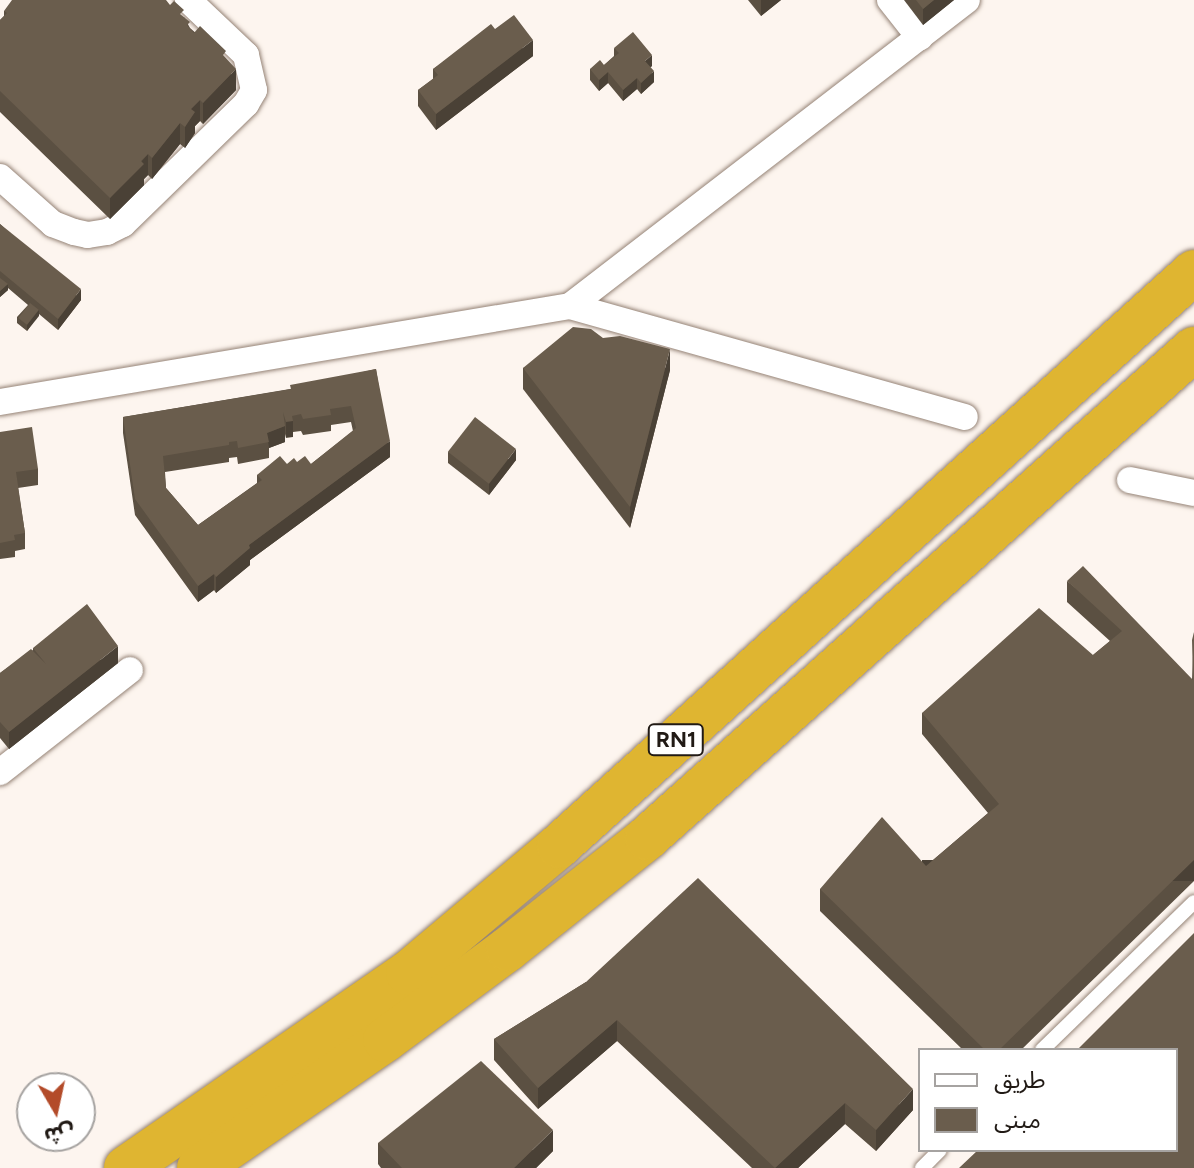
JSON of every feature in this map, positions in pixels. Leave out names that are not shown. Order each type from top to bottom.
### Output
[{"type":"highway","name":"RN1","points":[[126,1168],[408,973],[559,846],[1194,272]]},
{"type":"highway","name":"RN1","points":[[199,1168],[397,1031],[647,838],[1194,349]]},
{"type":"street","points":[[0,177],[53,224],[74,232],[107,232],[123,224],[246,104],[254,90],[246,55],[188,0]]},
{"type":"street","points":[[890,0],[920,38]]},
{"type":"street","points":[[570,306],[967,0]]},
{"type":"street","points":[[0,402],[570,306],[965,417]]},
{"type":"street","points":[[1130,480],[1194,493]]},
{"type":"street","points":[[0,772],[130,670]]},
{"type":"lane","points":[[1044,1048],[1194,902]]},
{"type":"lane","points":[[922,1168],[938,1152]]},
{"type":"building","points":[[12,0],[166,0],[170,5],[174,1],[184,10],[180,14],[190,22],[187,25],[194,33],[200,26],[226,51],[223,55],[236,69],[203,103],[200,100],[191,109],[195,112],[185,127],[180,123],[152,158],[148,154],[141,161],[144,164],[110,198],[0,91],[0,20],[7,13],[4,11]]},
{"type":"building","points":[[916,0],[934,0],[923,9]]},
{"type":"building","points":[[514,15],[533,40],[436,114],[418,90],[438,75],[433,69],[491,24],[495,29]]},
{"type":"building","points":[[633,32],[652,55],[645,61],[654,71],[641,83],[637,78],[623,90],[608,72],[599,80],[590,69],[600,60],[604,65],[619,53],[614,48]]},
{"type":"building","points":[[0,224],[81,289],[58,319],[0,271]]},
{"type":"building","points":[[0,278],[8,284],[0,291]]},
{"type":"building","points":[[30,303],[39,310],[27,325],[18,318]]},
{"type":"building","points":[[573,327],[591,329],[603,338],[620,336],[670,349],[630,507],[523,368]]},
{"type":"building","points":[[376,369],[390,441],[249,545],[250,548],[216,577],[214,574],[198,586],[135,499],[123,417],[291,389],[290,385]],"holes":[[[351,406],[356,428],[311,464],[305,456],[297,462],[294,458],[287,464],[280,456],[257,475],[262,480],[198,525],[166,488],[163,456],[229,445],[229,442],[237,441],[238,448],[269,442],[267,433],[285,426],[283,412],[286,422],[293,421],[292,416],[301,414],[303,419],[331,415],[330,409]]]},
{"type":"building","points":[[475,417],[516,449],[489,484],[448,452]]},
{"type":"building","points":[[32,427],[38,469],[16,472],[25,533],[14,535],[15,540],[0,543],[0,432]]},
{"type":"building","points":[[1083,566],[1193,680],[1194,632],[1194,860],[1001,1048],[983,1048],[820,889],[882,817],[926,866],[999,804],[922,713],[1039,608],[1093,655],[1122,631],[1067,581]]},
{"type":"building","points":[[87,604],[118,646],[9,732],[0,722],[0,673],[31,649],[46,664],[33,648]]},
{"type":"building","points":[[698,878],[913,1089],[876,1130],[845,1103],[775,1168],[617,1020],[538,1088],[494,1039],[586,982]]},
{"type":"building","points":[[1194,933],[1194,1168],[959,1168],[976,1152],[1178,1152],[1178,1048],[1079,1048]]},
{"type":"building","points":[[481,1061],[553,1130],[514,1168],[402,1168],[378,1143]]}]
